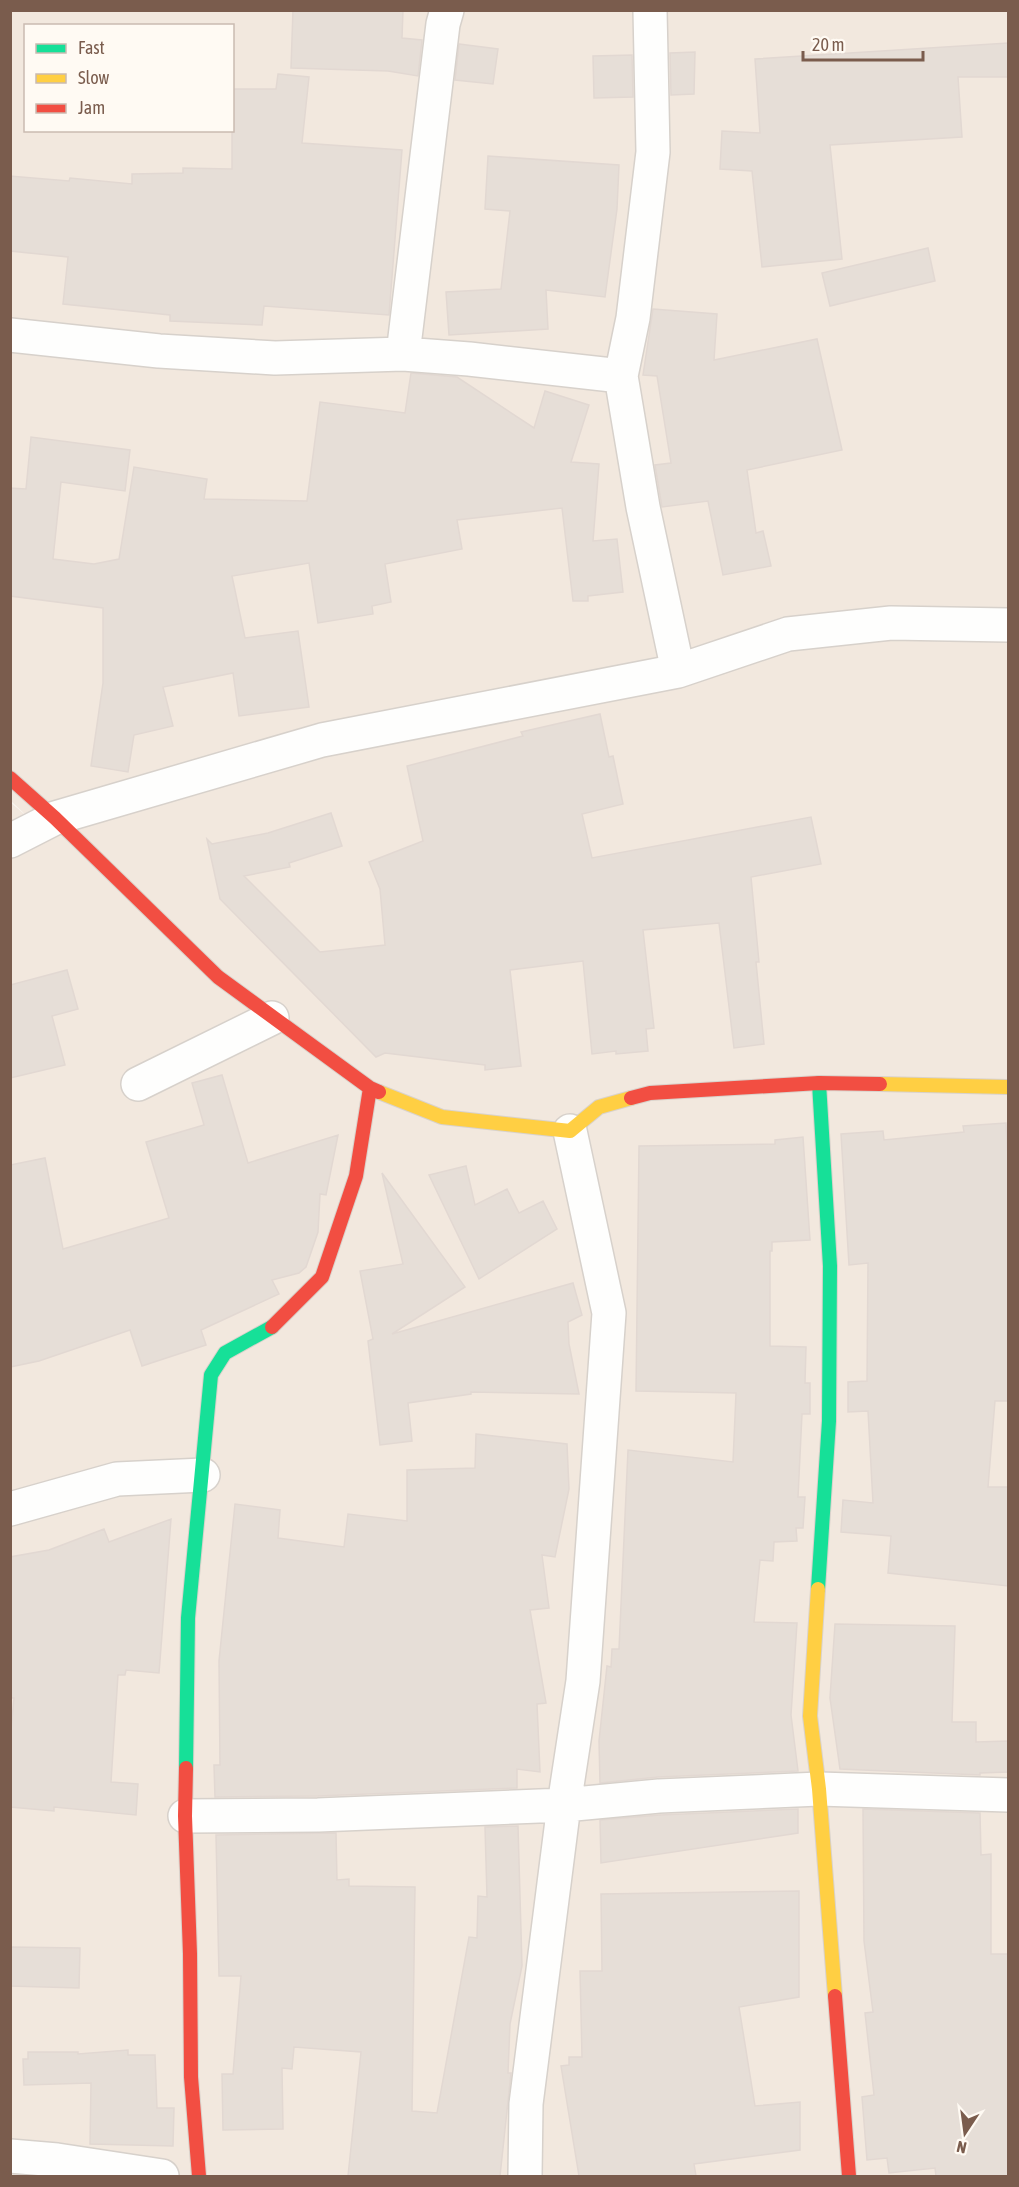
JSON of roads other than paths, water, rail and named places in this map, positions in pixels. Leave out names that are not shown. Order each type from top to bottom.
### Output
[{"type":"street","points":[[650,10],[652,152],[633,318],[621,376],[643,507],[678,671]]},
{"type":"street","points":[[403,354],[453,15]]},
{"type":"street","points":[[10,336],[159,351],[274,358],[403,354],[621,376]]},
{"type":"street","points":[[10,841],[55,818],[322,740],[678,671],[788,634],[891,623],[1008,625]]},
{"type":"street","points":[[10,778],[55,818],[218,977],[370,1088],[442,1117],[570,1131],[599,1107],[650,1093],[819,1083],[1008,1087]]},
{"type":"street","points":[[138,1084],[272,1018]]},
{"type":"street","points":[[819,1083],[830,1266],[829,1421],[810,1716],[819,1789],[849,2176]]},
{"type":"street","points":[[199,2176],[191,2077],[190,1954],[185,1816],[188,1618],[211,1375],[225,1353],[268,1331],[322,1277],[356,1176],[370,1088]]},
{"type":"street","points":[[525,2176],[526,2104],[564,1805],[583,1681],[609,1313],[570,1131]]},
{"type":"street","points":[[10,1509],[117,1479],[203,1475]]},
{"type":"street","points":[[185,1816],[318,1815],[564,1805],[659,1796],[819,1789],[1008,1795]]},
{"type":"street","points":[[10,2156],[57,2160],[162,2176]]}]
